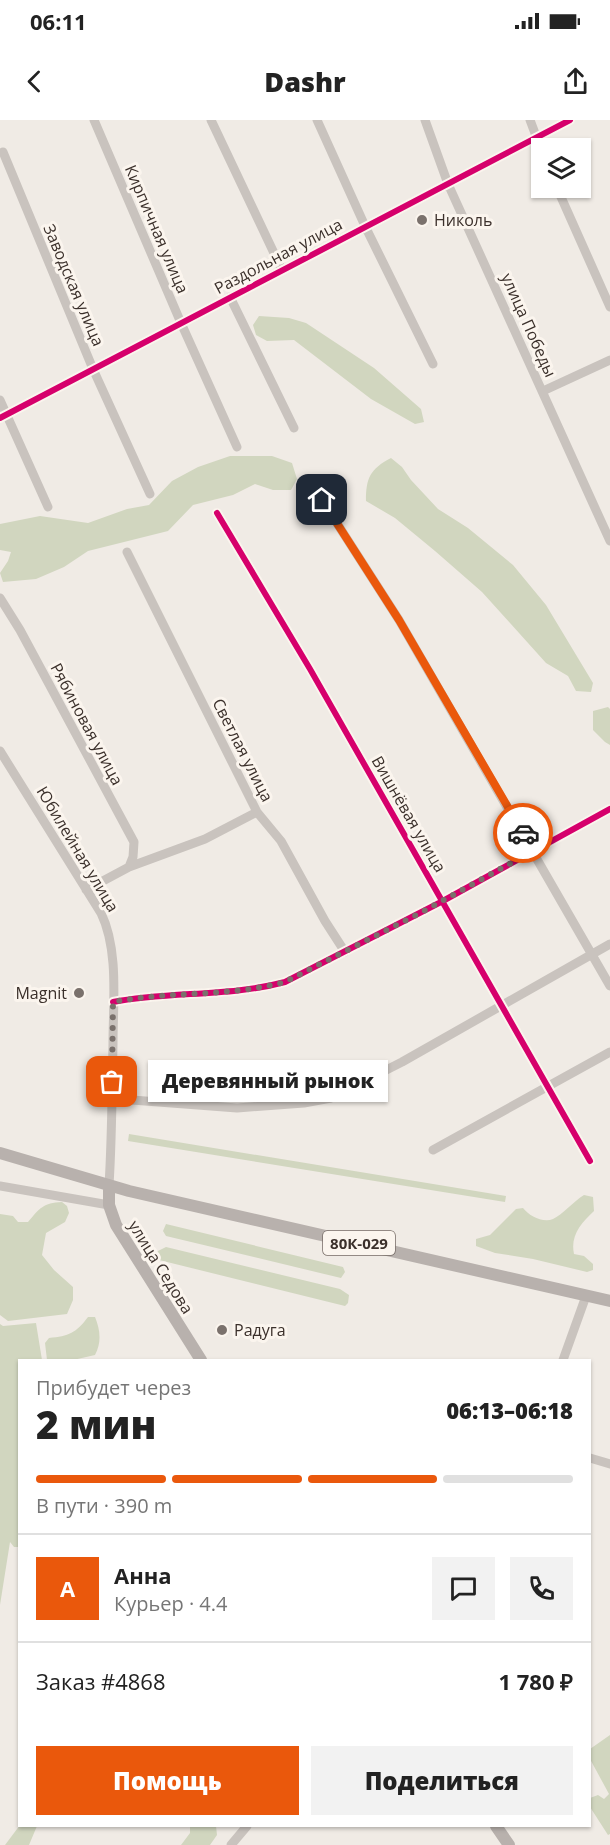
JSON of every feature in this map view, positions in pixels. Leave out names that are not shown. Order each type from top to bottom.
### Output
[{"type":"main road","name":"80К-029","points":[[0,1153],[109,1185],[610,1301]]},
{"type":"main road","name":"улица Седова","points":[[109,1185],[109,1205],[116,1225],[200,1359]]},
{"type":"main road","points":[[497,1827],[509,1845]]},
{"type":"street","name":"Кирпичная улица","points":[[94,120],[237,447]]},
{"type":"street","points":[[211,120],[282,270]]},
{"type":"street","points":[[317,120],[365,226],[433,364]]},
{"type":"street","name":"улица Победы","points":[[425,120],[448,184],[610,541]]},
{"type":"street","points":[[530,120],[536,138]]},
{"type":"street","name":"Раздольная улица","points":[[536,138],[570,120]]},
{"type":"street","name":"Раздольная улица","points":[[3,416],[531,141]]},
{"type":"street","name":"Заводская улица","points":[[3,152],[93,369],[150,494]]},
{"type":"street","points":[[561,198],[610,307]]},
{"type":"street","points":[[230,297],[294,428]]},
{"type":"street","points":[[543,391],[610,360]]},
{"type":"street","points":[[0,399],[3,416],[48,507]]},
{"type":"street","points":[[322,500],[399,620],[610,986]]},
{"type":"street","name":"Вишнёвая улица","points":[[217,513],[310,669],[590,1161]]},
{"type":"street","name":"Светлая улица","points":[[127,552],[256,812],[281,841],[325,921],[345,952]]},
{"type":"street","name":"Рябиновая улица","points":[[0,598],[20,630],[134,842],[133,857],[129,867]]},
{"type":"street","name":"Юбилейная улица","points":[[0,751],[106,922],[111,939],[112,1141],[109,1185]]},
{"type":"street","points":[[113,1002],[160,995],[262,988],[285,982],[441,902],[610,809]]},
{"type":"street","points":[[86,890],[129,867],[205,839],[256,812]]},
{"type":"street","points":[[112,1102],[132,1100],[237,1108],[331,1098],[402,1062],[610,944]]},
{"type":"street","points":[[433,1150],[549,1088],[610,1052]]},
{"type":"street","points":[[0,1186],[109,1205]]},
{"type":"street","points":[[563,1359],[586,1296]]},
{"type":"street","points":[[591,1458],[610,1464]]},
{"type":"street","points":[[231,1845],[246,1827]]},
{"type":"green space","points":[[259,316],[289,318],[306,323],[374,368],[421,409],[424,422],[415,424],[371,399],[294,340],[267,341],[256,335],[253,325]]},
{"type":"green space","points":[[230,456],[272,456],[292,463],[297,479],[291,490],[273,490],[255,484],[233,495],[193,505],[168,531],[88,551],[64,567],[36,579],[3,582],[0,573],[11,552],[0,550],[0,524],[40,516],[88,523],[127,509],[149,505],[172,481],[198,467]]},
{"type":"green space","points":[[391,458],[402,467],[438,509],[468,528],[513,565],[546,605],[593,683],[591,692],[576,691],[568,676],[546,663],[482,592],[395,518],[366,501],[368,480],[378,466]]},
{"type":"green space","points":[[608,707],[610,709],[610,745],[593,730],[593,711]]},
{"type":"green space","points":[[129,1134],[506,1196],[505,1202],[128,1141]]},
{"type":"green space","points":[[584,1195],[593,1197],[594,1211],[578,1230],[573,1247],[574,1254],[584,1256],[593,1264],[593,1270],[587,1272],[533,1259],[495,1253],[476,1246],[476,1239],[490,1235],[516,1209],[523,1208],[536,1218],[549,1220]]},
{"type":"green space","points":[[62,1202],[67,1206],[69,1213],[65,1222],[46,1233],[42,1255],[54,1270],[73,1287],[73,1300],[67,1314],[8,1321],[0,1315],[0,1214],[13,1216],[18,1222],[28,1222],[42,1207]]},
{"type":"green space","points":[[166,1224],[343,1267],[345,1272],[341,1278],[166,1236],[163,1231]]},
{"type":"green space","points":[[166,1247],[340,1289],[349,1295],[348,1303],[345,1306],[159,1260],[158,1251]]},
{"type":"green space","points":[[88,1317],[95,1317],[99,1331],[99,1345],[95,1355],[77,1359],[47,1359],[45,1343],[49,1338],[72,1333]]},
{"type":"green space","points":[[36,1323],[42,1359],[18,1359],[18,1547],[14,1547],[10,1542],[0,1605],[0,1324],[3,1326]]},
{"type":"green space","points":[[610,1735],[610,1834],[608,1835],[591,1809],[591,1798],[598,1795],[604,1799],[609,1794],[591,1761],[591,1748]]},
{"type":"green space","points":[[18,1827],[37,1827],[29,1845],[5,1845]]},
{"type":"green space","points":[[190,1827],[216,1827],[217,1835],[210,1845],[181,1845],[190,1833]]},
{"type":"cycle path","points":[[0,418],[570,120]]},
{"type":"cycle path","points":[[217,513],[310,669],[590,1161]]},
{"type":"cycle path","points":[[113,1002],[156,996],[243,990],[285,982],[441,902],[610,809]]},
{"type":"way so far","points":[[112,1082],[113,1002],[160,995],[262,988],[285,982],[422,912],[533,851],[523,833]]},
{"type":"place","name":"Николь","points":[[422,220]]},
{"type":"place","name":"Magnit","points":[[79,993]]},
{"type":"place","name":"Деревянный рынок","points":[[112,1082]]},
{"type":"place","name":"Радуга","points":[[222,1330]]},
{"type":"route","points":[[322,500],[399,620],[523,833]]}]
